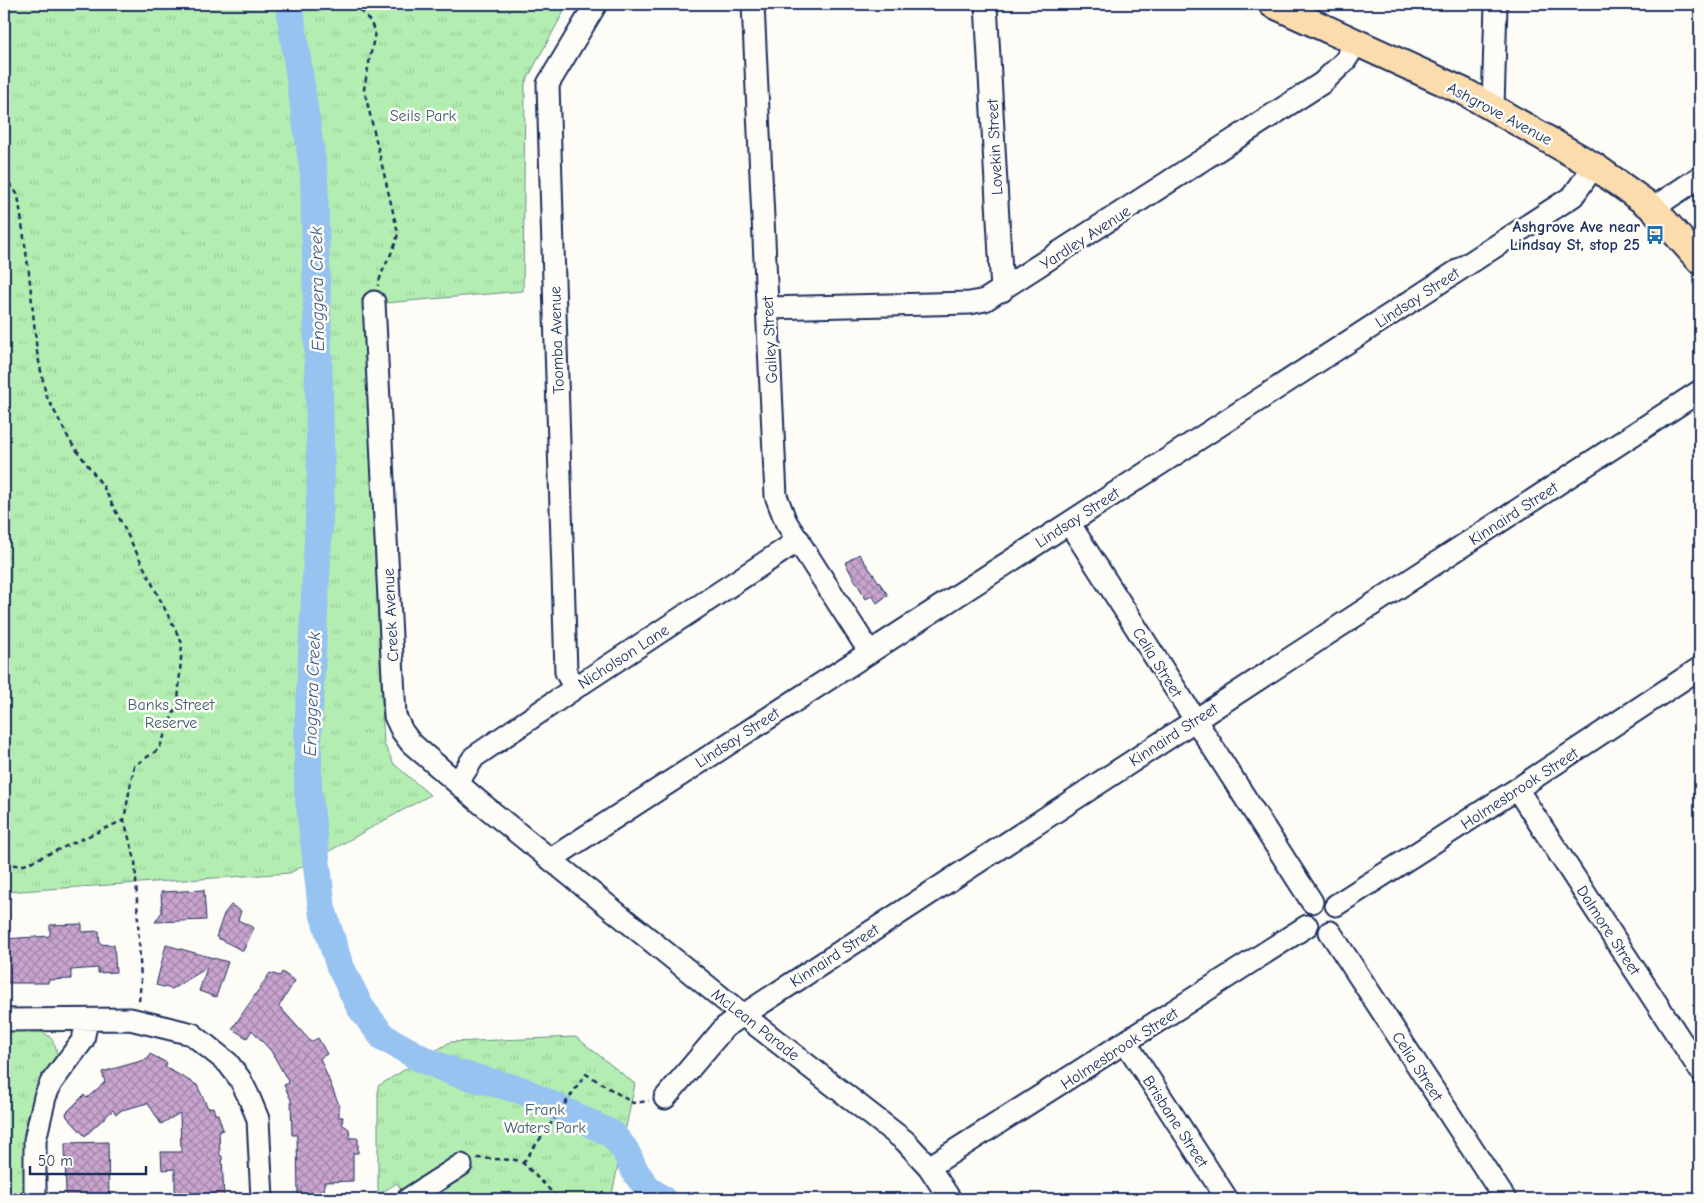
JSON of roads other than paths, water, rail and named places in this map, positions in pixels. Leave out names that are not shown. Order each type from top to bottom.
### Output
[{"type":"main road","name":"Ashgrove Avenue","points":[[1272,4],[1465,92],[1594,166],[1653,208],[1700,261]]},
{"type":"street","name":"Toomba Avenue","points":[[575,688],[566,672],[548,84],[596,4]]},
{"type":"street","name":"Gailey Street","points":[[753,4],[776,496],[786,522],[869,651]]},
{"type":"street","name":"Lovekin Street","points":[[986,4],[1002,291]]},
{"type":"street","points":[[1493,108],[1496,4]]},
{"type":"street","name":"Yardley Avenue","points":[[767,308],[970,303],[985,300],[1002,291],[1322,83],[1346,61],[1357,42]]},
{"type":"street","name":"Lindsay Street","points":[[550,859],[1573,196],[1594,166]]},
{"type":"street","points":[[1653,208],[1700,177]]},
{"type":"street","name":"Creek Avenue","points":[[374,302],[395,716],[402,731],[412,743],[550,859]]},
{"type":"street","name":"Kinnaird Street","points":[[665,1098],[725,1027],[1700,390]]},
{"type":"street","name":"Celia Street","points":[[1069,523],[1312,902]]},
{"type":"street","name":"Nicholson Lane","points":[[458,782],[474,757],[799,540]]},
{"type":"street","name":"Holmesbrook Street","points":[[1336,905],[1518,789],[1700,668]]},
{"type":"street","name":"Dalmore Street","points":[[1518,789],[1700,1070]]},
{"type":"street","name":"McLean Parade","points":[[550,859],[743,1015],[905,1141],[929,1167],[950,1199]]},
{"type":"street","points":[[1324,899],[1336,905],[1339,920],[1330,932],[1316,933],[1307,926],[1304,914],[1312,902],[1324,899]]},
{"type":"street","name":"Holmesbrook Street","points":[[929,1167],[1307,926]]},
{"type":"street","name":"Celia Street","points":[[1330,932],[1505,1199]]},
{"type":"street","points":[[4,1020],[132,1020],[192,1034],[228,1063],[240,1078],[258,1119],[262,1199]]},
{"type":"street","points":[[35,1199],[35,1140],[45,1097],[51,1084],[82,1040],[87,1020]]},
{"type":"street","name":"Brisbane Street","points":[[1126,1043],[1227,1199]]},
{"type":"street","points":[[408,1199],[461,1165]]},
{"type":"waterway","name":"Enoggera Creek","points":[[289,4],[314,175],[321,480],[308,732],[308,790],[322,909],[339,964],[360,1007],[383,1037],[424,1060],[456,1073],[521,1090],[612,1134],[625,1150],[636,1173],[649,1190],[662,1199]]},
{"type":"place","name":"Ashgrove Ave near Lindsay St, stop 25","points":[[1655,235]]},
{"type":"park label","name":"Seils Park","points":[[423,115]]},
{"type":"park label","name":"Banks Street Reserve","points":[[171,713]]},
{"type":"park label","name":"Frank Waters Park","points":[[545,1118]]}]
